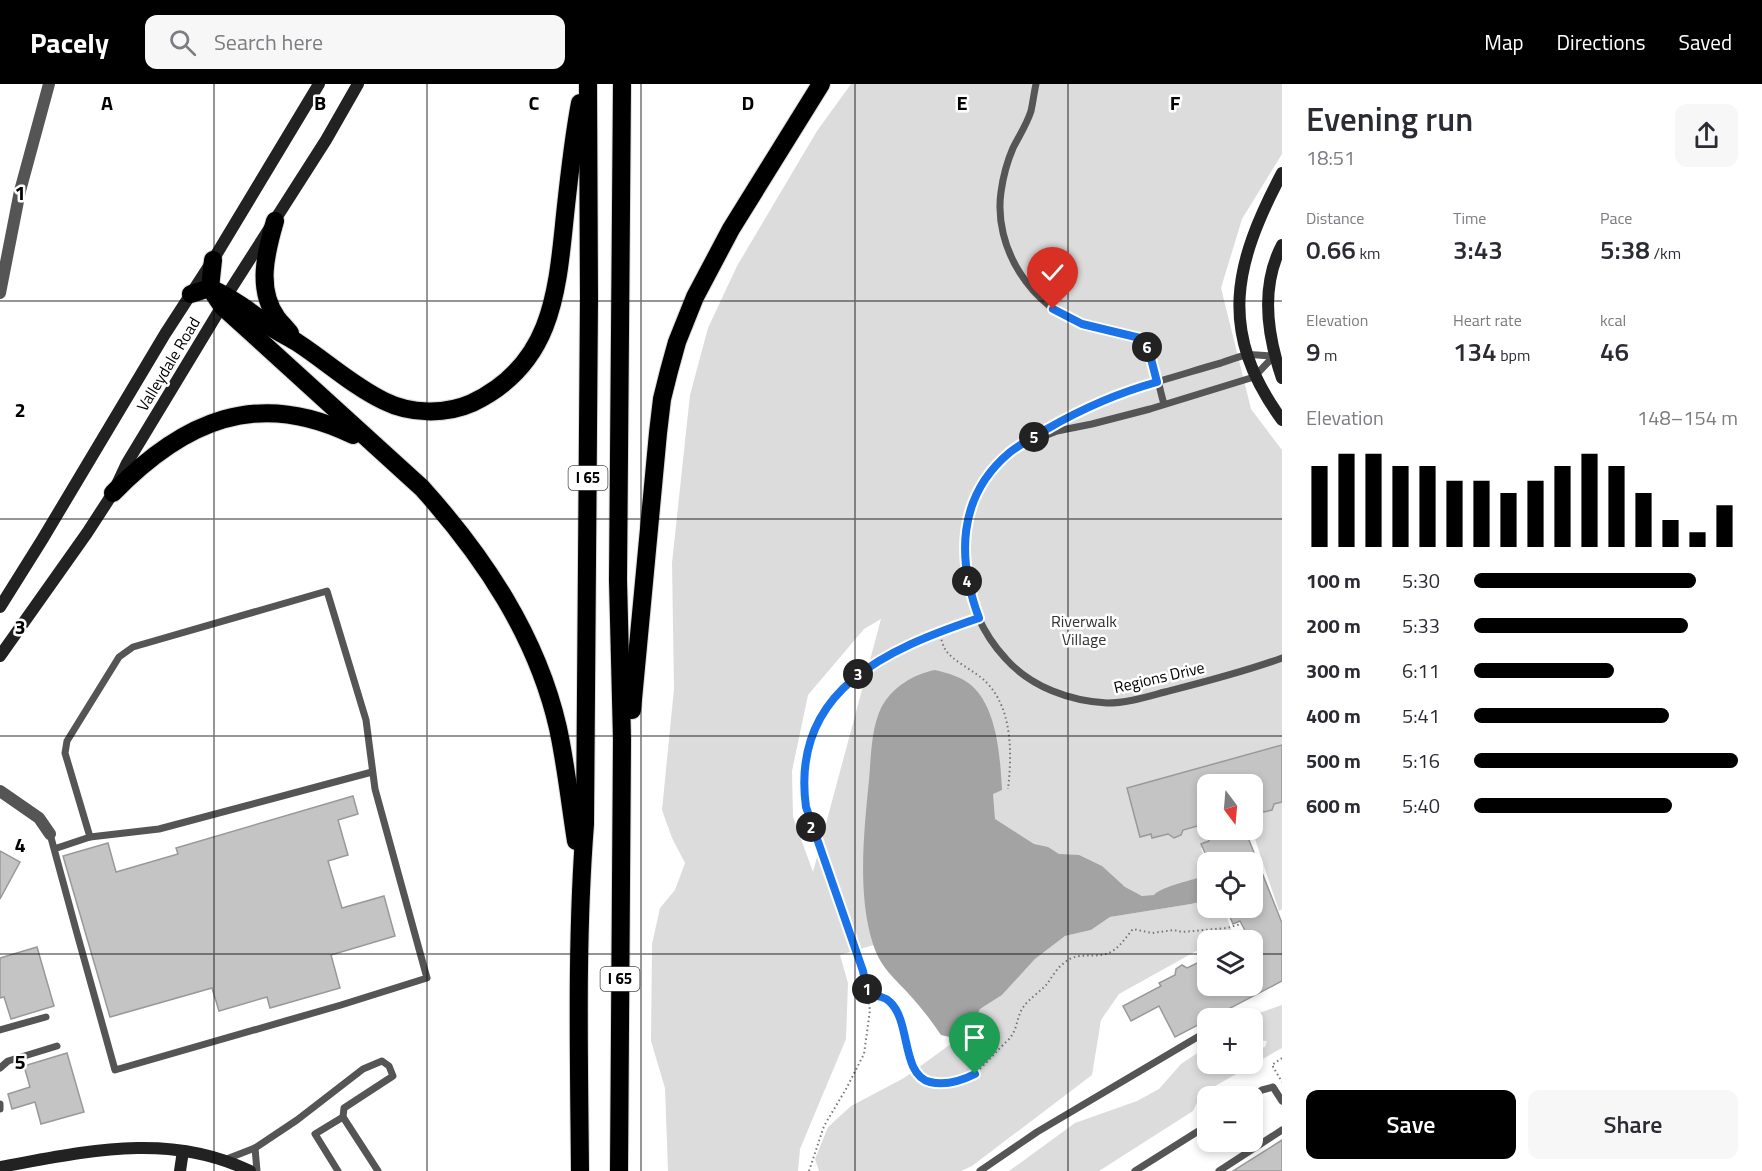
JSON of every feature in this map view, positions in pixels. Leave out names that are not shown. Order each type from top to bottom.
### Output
[{"type":"highway","points":[[225,301],[296,341],[365,391],[386,403],[406,410],[429,412],[447,410],[466,405],[500,387],[516,373],[529,356],[547,321],[555,295],[573,142],[587,84]]},
{"type":"highway","name":"I 65","points":[[580,1171],[581,872],[585,800],[589,298],[587,84]]},
{"type":"highway","name":"I 65","points":[[619,1171],[622,693],[618,580],[622,84]]},
{"type":"highway","points":[[621,786],[630,726],[662,399],[677,342],[695,297],[731,229],[821,84]]},
{"type":"highway","points":[[275,221],[265,262],[265,279],[276,317],[296,341]]},
{"type":"highway","points":[[210,288],[213,260]]},
{"type":"highway","points":[[210,288],[368,440],[422,488],[482,561],[516,617],[540,673],[558,728],[581,872]]},
{"type":"highway","points":[[191,294],[210,288]]},
{"type":"highway","points":[[113,493],[160,449],[189,432],[231,417],[255,414],[308,417],[368,440]]},
{"type":"main road","name":"Valleydale Road","points":[[0,607],[319,84]]},
{"type":"main road","name":"Valleydale Road","points":[[0,656],[113,493],[127,463],[358,84]]},
{"type":"main road","points":[[1282,173],[1257,223],[1242,269],[1240,309],[1242,335],[1254,377],[1282,420]]},
{"type":"main road","points":[[1282,245],[1274,262],[1268,291],[1268,323],[1274,356],[1282,378]]},
{"type":"main road","points":[[0,1167],[106,1149],[152,1148],[183,1151],[222,1160],[250,1171]]},
{"type":"main road","points":[[180,1171],[183,1151]]},
{"type":"street","points":[[0,293],[20,191],[49,84]]},
{"type":"street","points":[[0,791],[39,818],[50,834]]},
{"type":"lane","points":[[1036,84],[1031,111],[1006,166],[1001,193],[1003,229],[1009,252],[1021,275],[1053,309],[1082,324],[1140,338],[1149,351],[1164,404]]},
{"type":"lane","name":"Regions Drive","points":[[1274,356],[1247,355],[1127,391],[1084,408],[1020,445],[1002,459],[980,488],[967,521],[964,563],[979,618],[992,642],[1013,666],[1031,680],[1051,691],[1084,700],[1107,703],[1130,701],[1188,687],[1282,658]]},
{"type":"lane","name":"Regions Drive","points":[[1020,445],[1057,431],[1092,424],[1254,377],[1274,356]]},
{"type":"lane","points":[[50,834],[115,1070],[427,978],[375,789],[366,720],[327,591],[132,646],[119,657],[67,741],[65,753],[90,837]]},
{"type":"lane","points":[[54,849],[90,837],[159,830],[372,772]]},
{"type":"lane","points":[[0,1030],[46,1017]]},
{"type":"lane","points":[[980,1171],[1037,1132],[1197,1037]]},
{"type":"lane","points":[[0,1068],[8,1061],[57,1046]]},
{"type":"lane","points":[[222,1160],[255,1148],[297,1120],[363,1069],[382,1061],[389,1066],[393,1076],[344,1108],[343,1117],[378,1171]]},
{"type":"lane","points":[[1263,1090],[1273,1087],[1282,1101]]},
{"type":"lane","points":[[338,1171],[315,1134],[343,1117]]},
{"type":"lane","points":[[1219,1171],[1282,1130]]},
{"type":"lane","points":[[1135,1171],[1197,1132]]},
{"type":"lane","points":[[255,1148],[257,1171]]},
{"type":"path","points":[[809,1171],[824,1126],[864,1054],[870,1010],[863,971],[806,807],[803,790],[804,765],[817,724],[825,709],[859,673],[905,646],[939,631],[979,618]]},
{"type":"path","points":[[939,631],[945,649],[986,682],[1000,703],[1010,742],[1011,766],[1008,789]]},
{"type":"path","points":[[868,995],[880,996],[889,1000],[895,1008],[916,1074],[924,1081],[938,1084],[952,1083],[980,1069],[1011,1037],[1017,1017],[1025,1005],[1046,986],[1062,963],[1070,958],[1082,955],[1096,957],[1112,951],[1133,929],[1152,933],[1174,930],[1182,932],[1227,928],[1242,924]]},
{"type":"path","points":[[1282,1058],[1272,1065],[1282,1082]]},
{"type":"green space","name":"Riverwalk Village","points":[[851,84],[1282,84],[1282,154],[1242,219],[1221,288],[1251,409],[1282,450],[1282,909],[1279,911],[1263,863],[1263,852],[1259,852],[1255,840],[1263,840],[1263,774],[1197,774],[1197,840],[1229,840],[1201,848],[1202,852],[1197,852],[1197,879],[1158,894],[1143,896],[1125,888],[1110,875],[840,955],[848,983],[846,1039],[800,1149],[798,1171],[668,1171],[665,1088],[651,1041],[652,944],[660,908],[675,890],[685,863],[672,838],[662,810],[674,689],[672,563],[690,395],[708,328],[737,266],[817,131]],"holes":[[[881,619],[813,872],[793,817],[792,771],[808,695],[864,629]]]},
{"type":"green space","points":[[1197,902],[1197,918],[1227,918],[1231,930],[1197,930],[1197,951],[1119,994],[1101,1020],[1092,1075],[972,1166],[961,1171],[819,1171],[815,1159],[828,1127],[851,1106],[904,1078],[970,1030],[980,1009],[1002,995],[1035,959],[1065,936],[1091,930],[1110,917]]},
{"type":"green space","points":[[1282,1005],[1282,1048],[1263,1059],[1263,1048],[1267,1041],[1263,1041],[1263,1012]]},
{"type":"green space","points":[[1197,1053],[1197,1074],[1236,1074],[1215,1086],[1197,1086],[1197,1102],[1193,1111],[1099,1171],[1009,1171],[1075,1123],[1137,1101],[1159,1089],[1181,1064]]},
{"type":"shaded area","points":[[935,670],[949,674],[962,679],[983,699],[990,713],[1000,760],[1002,790],[993,794],[995,819],[1034,844],[1048,847],[1059,854],[1079,855],[1102,866],[1125,887],[1142,896],[1154,895],[1171,886],[1197,878],[1197,902],[1110,917],[1091,930],[1065,936],[1035,959],[1002,995],[980,1009],[971,1030],[958,1039],[941,1035],[921,1008],[883,965],[873,944],[865,904],[863,862],[865,820],[875,725],[881,708],[891,694],[904,683]]},
{"type":"building","points":[[1282,745],[1282,802],[1274,804],[1272,810],[1263,811],[1263,774],[1197,774],[1197,826],[1183,830],[1181,835],[1174,838],[1168,834],[1152,838],[1151,834],[1140,837],[1127,788]]},
{"type":"building","points":[[353,796],[358,814],[338,820],[348,855],[328,861],[342,908],[384,896],[395,936],[331,955],[340,988],[270,1008],[267,997],[219,1011],[212,988],[110,1017],[63,856],[108,843],[116,872],[178,854],[176,848]]},
{"type":"building","points":[[1249,840],[1254,852],[1205,852],[1201,844],[1209,841]]},
{"type":"building","points":[[0,851],[20,862],[0,899]]},
{"type":"building","points":[[1263,875],[1282,923],[1282,981],[1263,991],[1263,930],[1245,930],[1240,921],[1233,924],[1230,918],[1263,918]]},
{"type":"building","points":[[37,947],[54,1006],[11,1019],[4,997],[0,998],[0,958]]},
{"type":"building","points":[[1197,963],[1197,996],[1253,996],[1230,1008],[1197,1008],[1197,1025],[1175,1037],[1159,1006],[1131,1021],[1123,1006],[1161,986],[1159,983],[1175,975],[1176,969],[1182,965],[1187,968]]},
{"type":"building","points":[[67,1053],[84,1112],[41,1124],[35,1102],[12,1109],[8,1094],[30,1087],[24,1066]]},
{"type":"building","points":[[1282,1140],[1282,1171],[1233,1171]]},
{"type":"route","points":[[975,1074],[952,1083],[938,1084],[924,1081],[916,1074],[912,1066],[901,1021],[895,1008],[889,1000],[880,996],[868,995],[863,971],[811,825],[803,790],[804,765],[817,724],[825,709],[859,673],[878,660],[928,635],[979,618],[964,563],[964,540],[971,509],[980,488],[995,467],[1020,445],[1084,408],[1157,382],[1149,351],[1140,338],[1082,324],[1053,309]]}]
